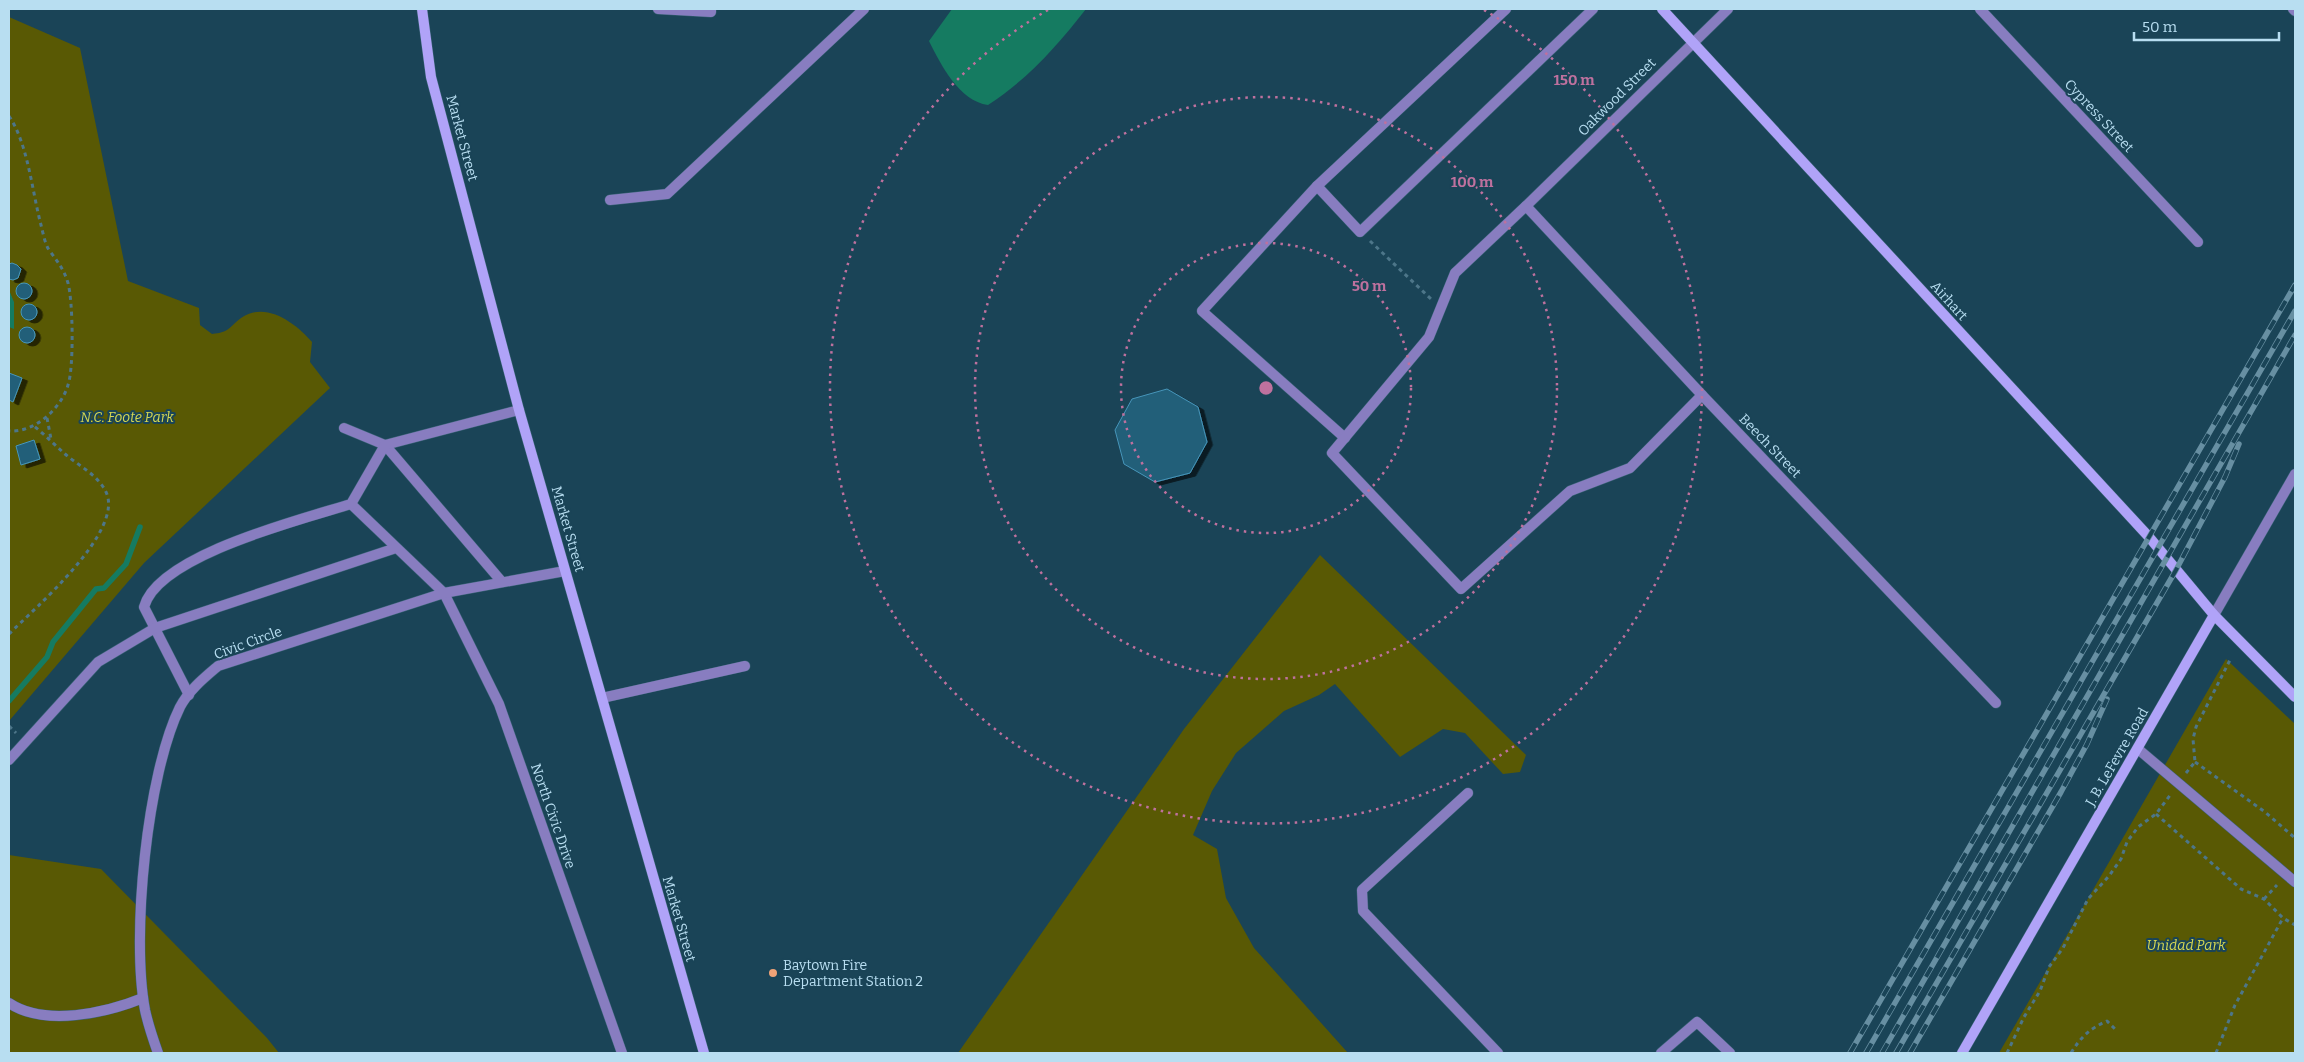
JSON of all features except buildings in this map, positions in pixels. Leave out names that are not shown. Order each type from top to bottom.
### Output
[{"type":"street","name":"Market Street","points":[[422,9],[431,77],[519,410],[704,1053]]},
{"type":"street","points":[[658,9],[711,12],[711,9]]},
{"type":"street","points":[[610,200],[667,194],[864,9]]},
{"type":"street","points":[[1345,438],[1202,312],[1317,186],[1506,9]]},
{"type":"street","points":[[1317,186],[1360,232],[1593,9]]},
{"type":"street","name":"Airhart","points":[[1662,9],[2149,537],[2214,615],[2295,697]]},
{"type":"street","name":"Oakwood Street","points":[[1702,395],[1630,468],[1570,491],[1461,589],[1332,453],[1429,337],[1455,273],[1728,9]]},
{"type":"street","name":"Cypress Street","points":[[1980,9],[2198,242]]},
{"type":"street","name":"Beech Street","points":[[1526,206],[1702,395],[1996,703]]},
{"type":"street","points":[[189,694],[144,607],[147,597],[179,568],[222,545],[351,504],[386,445],[519,410]]},
{"type":"street","points":[[344,428],[386,445],[502,582]]},
{"type":"street","name":"J. B. LeFevre Road","points":[[1962,1053],[2295,474]]},
{"type":"street","points":[[351,504],[444,593]]},
{"type":"street","points":[[9,760],[98,662],[154,628],[396,548]]},
{"type":"street","name":"Civic Circle","points":[[158,1053],[143,998],[140,964],[141,915],[146,852],[154,800],[166,747],[180,707],[198,682],[218,666],[444,593],[502,582],[539,578],[565,571]]},
{"type":"street","name":"North Civic Drive","points":[[444,593],[499,704],[622,1053]]},
{"type":"street","points":[[602,698],[746,666]]},
{"type":"street","points":[[2138,749],[2295,882]]},
{"type":"street","points":[[1468,793],[1362,890],[1363,911],[1498,1053]]},
{"type":"street","points":[[9,1003],[18,1009],[32,1013],[86,1014],[110,1011],[143,998]]},
{"type":"street","points":[[1661,1053],[1697,1022],[1730,1053]]},
{"type":"path","points":[[9,116],[21,142],[48,249],[61,265],[69,284],[70,376],[66,391],[47,417],[34,426],[9,431]]},
{"type":"path","points":[[1360,232],[1441,308]]},
{"type":"path","points":[[47,417],[51,439]]},
{"type":"path","points":[[9,634],[72,571],[90,549],[102,530],[109,500],[103,486],[34,426]]},
{"type":"path","points":[[2007,1053],[2024,1017],[2040,991],[2049,967],[2063,948],[2088,899],[2109,876],[2120,859],[2126,842],[2138,827],[2156,814],[2195,762],[2193,738],[2196,727],[2230,660]]},
{"type":"path","points":[[2195,762],[2265,812],[2295,838]]},
{"type":"path","points":[[2156,814],[2241,889],[2264,900],[2283,918],[2295,925]]},
{"type":"path","points":[[2216,1053],[2235,1005],[2283,918]]},
{"type":"path","points":[[2071,1053],[2084,1034],[2091,1028],[2107,1021],[2116,1030]]},
{"type":"green space","name":"N.C. Foote Park","points":[[9,17],[80,48],[128,281],[199,308],[200,325],[212,334],[226,331],[241,318],[251,313],[261,312],[280,316],[298,328],[312,342],[310,362],[330,388],[144,563],[9,721]]},
{"type":"green space","points":[[1320,555],[1526,755],[1520,772],[1503,774],[1465,733],[1443,729],[1400,757],[1335,684],[1319,695],[1284,711],[1236,753],[1212,791],[1193,835],[1217,849],[1226,898],[1254,948],[1348,1053],[958,1053],[1184,729]]},
{"type":"green space","name":"Unidad Park","points":[[2226,659],[2295,724],[2295,1053],[1999,1053]]},
{"type":"green space","points":[[9,855],[101,869],[267,1038],[279,1053],[9,1053]]},
{"type":"shaded area","points":[[952,9],[1086,9],[1064,36],[1029,73],[988,105],[968,97],[960,89],[945,71],[929,41]]},
{"type":"shaded area","points":[[9,290],[14,302],[14,329],[9,327]]},
{"type":"waterway","points":[[9,701],[47,657],[53,642],[96,589],[104,588],[126,564],[140,527]]},
{"type":"railway","points":[[1850,1053],[2295,285]]},
{"type":"railway","points":[[1866,1053],[2295,311]]},
{"type":"railway","points":[[1882,1053],[2295,335]]},
{"type":"railway","points":[[1896,1053],[2176,570],[2225,477],[2239,444]]},
{"type":"railway","points":[[1910,1053],[2061,792],[2087,744],[2107,699]]},
{"type":"place","name":"Baytown Fire Department Station 2","points":[[773,973]]}]
